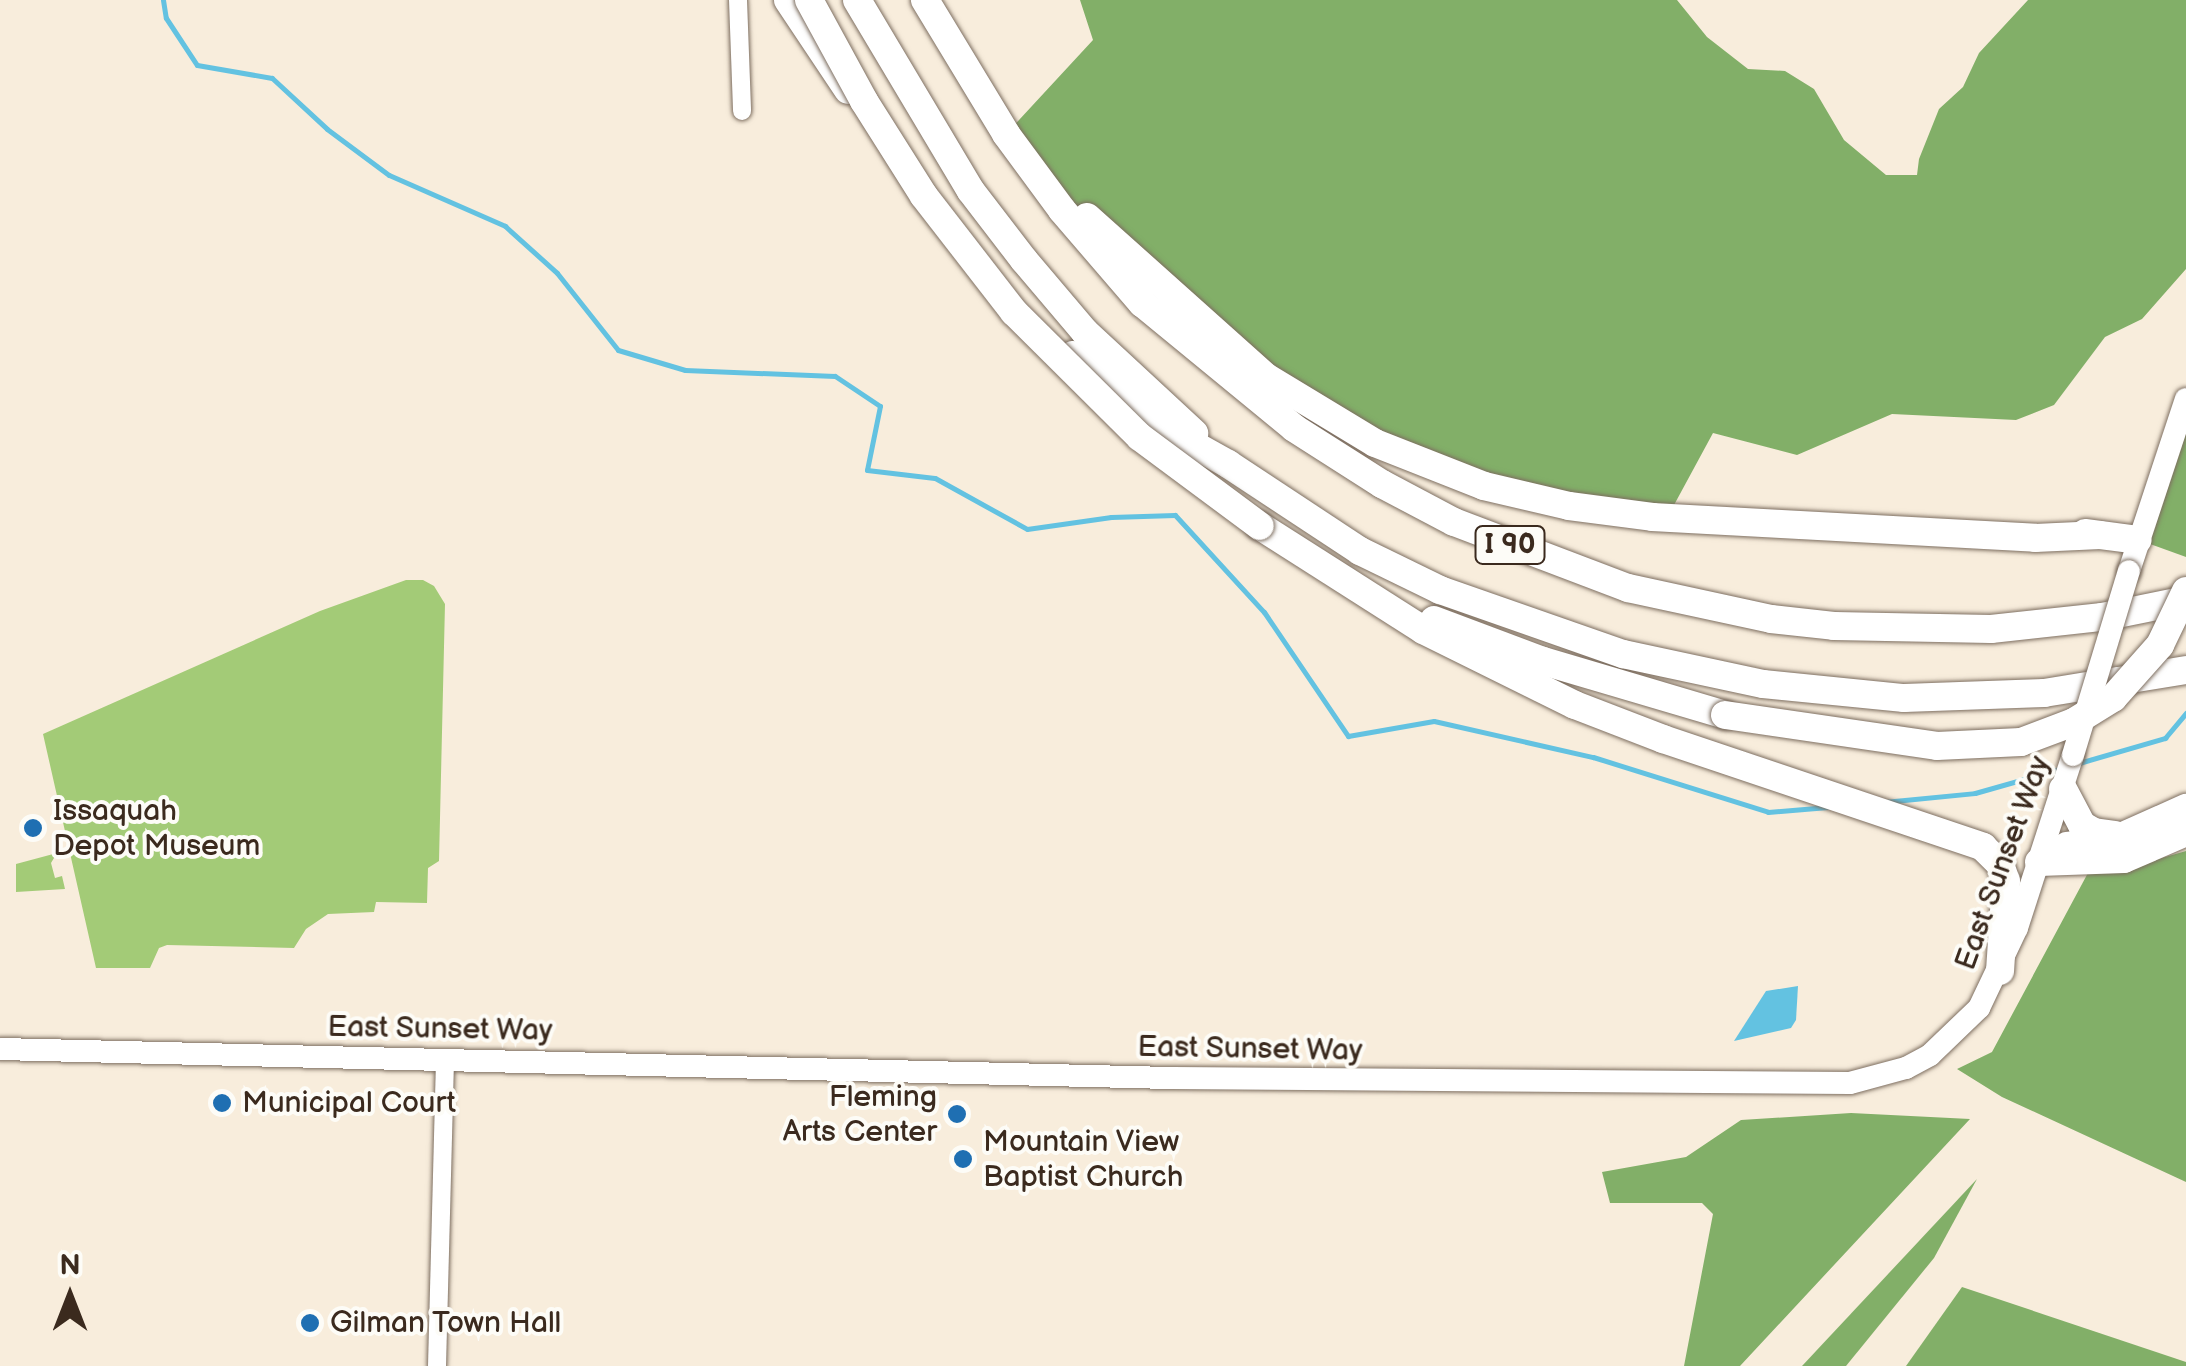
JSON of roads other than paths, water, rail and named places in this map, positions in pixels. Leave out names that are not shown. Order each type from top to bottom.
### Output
[{"type":"highway","points":[[788,0],[876,127],[1017,298],[1078,360],[1152,422],[1228,464]]},
{"type":"highway","points":[[809,0],[864,101],[924,196],[1014,312],[1140,437],[1260,526],[1465,654],[1663,739],[1974,842],[1989,852],[2003,870],[2008,894],[2000,971]]},
{"type":"highway","name":"I 90","points":[[856,0],[971,191],[1085,332],[1228,464],[1345,542],[1440,590],[1560,635],[1700,672],[1782,686],[1920,698],[2044,693],[2186,670]]},
{"type":"highway","name":"I 90","points":[[925,0],[1006,134],[1111,270],[1193,350],[1336,457],[1454,522],[1628,588],[1771,619],[1834,626],[1991,629],[2186,600]]},
{"type":"highway","points":[[1006,134],[1094,224],[1231,346],[1321,404],[1402,445],[1542,489],[1628,502],[2138,540]]},
{"type":"highway","points":[[1364,590],[1503,648],[1725,716],[1936,746],[2021,742],[2074,722],[2113,698],[2160,645],[2186,591]]},
{"type":"highway","points":[[2060,798],[2088,830],[2132,834]]},
{"type":"highway","points":[[2042,854],[2132,834],[2186,808]]},
{"type":"highway","points":[[2042,854],[2124,859],[2186,832]]},
{"type":"main road","name":"East Sunset Way","points":[[0,1048],[1233,1079],[1832,1085],[1877,1078],[1930,1056],[1968,1022],[2000,971],[2042,854],[2138,540],[2186,400]]},
{"type":"street","points":[[738,0],[742,111]]},
{"type":"street","points":[[437,1366],[445,1060]]},
{"type":"water","points":[[1798,986],[1796,1020],[1791,1028],[1734,1041],[1766,991]]},
{"type":"waterway","points":[[163,0],[166,18],[197,65],[272,78],[327,129],[389,175],[505,226],[557,273],[618,350],[685,370],[835,376],[880,406],[867,470],[935,478],[1027,529],[1111,517],[1175,515],[1264,612],[1348,736],[1434,721],[1593,757],[1768,812],[1828,807]]},
{"type":"waterway","points":[[2079,763],[2165,738],[2186,713]]},
{"type":"waterway","points":[[1884,802],[1975,793],[2059,769]]},
{"type":"place","name":"Issaquah Depot Museum","points":[[33,828]]},
{"type":"place","name":"Municipal Court","points":[[222,1103]]},
{"type":"place","name":"Fleming Arts Center","points":[[957,1114]]},
{"type":"place","name":"Mountain View Baptist Church","points":[[963,1159]]},
{"type":"place","name":"Gilman Town Hall","points":[[310,1323]]}]
